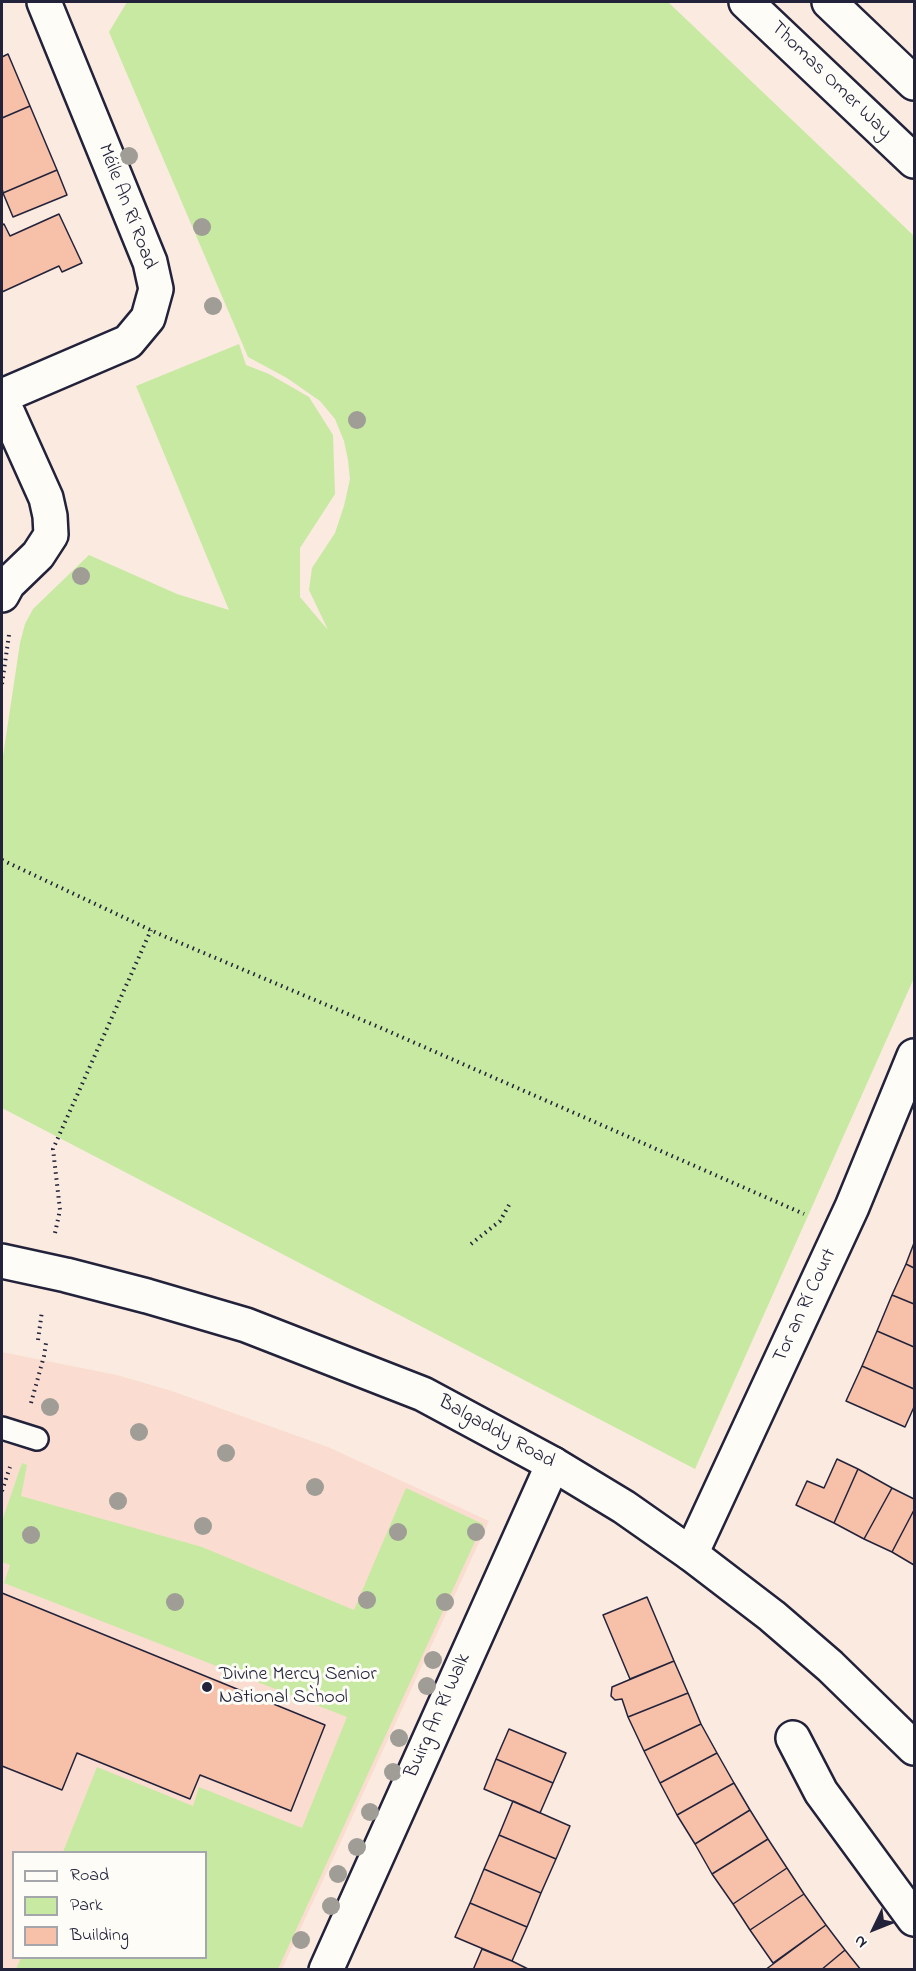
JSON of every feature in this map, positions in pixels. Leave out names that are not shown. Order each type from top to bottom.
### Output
[{"type":"street","name":"Thomas Omer Way","points":[[747,2],[915,161]]},
{"type":"street","points":[[829,2],[915,83]]},
{"type":"street","name":"Méile An Rí Road","points":[[2,398],[128,342],[148,318],[156,289],[150,262],[49,4]]},
{"type":"street","points":[[2,398],[46,498],[51,516],[51,535],[38,555],[8,584],[2,594]]},
{"type":"street","name":"Tor an Rí Court","points":[[691,1554],[852,1207],[915,1056]]},
{"type":"street","name":"Balgaddy Road","points":[[2,1261],[57,1272],[246,1325],[423,1394],[553,1464],[624,1508],[691,1554],[772,1616],[830,1666],[915,1748]]},
{"type":"street","name":"Buirg An Rí Walk","points":[[326,1970],[553,1464]]},
{"type":"street","points":[[792,1738],[821,1792],[915,1919]]},
{"type":"lane","points":[[2,1428],[37,1439]]},
{"type":"path","points":[[2,860],[151,930],[811,1217]]},
{"type":"path","points":[[60,1210],[53,1149],[151,930]]},
{"type":"path","points":[[471,1244],[500,1221],[508,1205]]},
{"type":"shaded area","name":"Divine Mercy Senior National School","points":[[2,1352],[117,1375],[172,1391],[328,1447],[489,1521],[282,1969],[2,1969]]},
{"type":"green space","points":[[127,2],[668,2],[914,236],[914,978],[695,1469],[2,1108],[2,763],[20,643],[25,624],[33,609],[89,555],[177,594],[229,610],[136,386],[239,344],[246,365],[269,374],[309,397],[333,435],[335,494],[300,548],[300,597],[328,630],[309,590],[312,568],[335,533],[350,479],[344,441],[335,419],[320,401],[287,378],[248,357],[109,32]]},
{"type":"green space","points":[[22,1463],[27,1465],[21,1496],[202,1547],[354,1610],[406,1488],[483,1524],[278,1969],[16,1969],[21,1959],[207,1959],[207,1851],[63,1851],[97,1767],[193,1806],[199,1787],[302,1828],[347,1717],[4,1583],[10,1565],[2,1562],[2,1521]]},
{"type":"building","points":[[8,54],[30,106],[2,118],[2,57]]},
{"type":"building","points":[[30,106],[57,170],[3,193],[2,118]]},
{"type":"building","points":[[57,170],[67,195],[13,217],[3,193]]},
{"type":"building","points":[[59,214],[82,263],[62,272],[59,266],[2,292],[2,225],[4,224],[10,236]]},
{"type":"building","points":[[914,1243],[914,1268],[906,1264]]},
{"type":"building","points":[[906,1264],[914,1268],[914,1304],[892,1295]]},
{"type":"building","points":[[892,1295],[914,1304],[914,1347],[877,1331]]},
{"type":"building","points":[[877,1331],[914,1347],[914,1389],[862,1366]]},
{"type":"building","points":[[862,1366],[914,1389],[914,1407],[905,1427],[846,1401]]},
{"type":"building","points":[[837,1459],[858,1469],[834,1523],[796,1505],[807,1481],[824,1488]]},
{"type":"building","points":[[858,1469],[892,1488],[864,1539],[834,1523]]},
{"type":"building","points":[[892,1488],[914,1499],[914,1510],[892,1552],[864,1539]]},
{"type":"building","points":[[914,1510],[914,1565],[892,1552]]},
{"type":"building","points":[[2,1593],[325,1725],[291,1811],[200,1775],[190,1799],[77,1753],[62,1790],[2,1766]]},
{"type":"building","points":[[647,1597],[674,1661],[630,1679],[603,1615]]},
{"type":"building","points":[[674,1661],[688,1693],[628,1717],[622,1699],[615,1700],[611,1696],[612,1687]]},
{"type":"building","points":[[688,1693],[701,1724],[644,1751],[628,1717]]},
{"type":"building","points":[[701,1724],[717,1753],[660,1783],[644,1751]]},
{"type":"building","points":[[509,1729],[566,1753],[553,1783],[496,1759]]},
{"type":"building","points":[[717,1753],[734,1783],[677,1815],[660,1783]]},
{"type":"building","points":[[496,1759],[553,1783],[540,1813],[484,1789]]},
{"type":"building","points":[[734,1783],[750,1810],[695,1844],[677,1815]]},
{"type":"building","points":[[513,1801],[570,1826],[556,1859],[499,1835]]},
{"type":"building","points":[[750,1810],[768,1839],[712,1874],[695,1844]]},
{"type":"building","points":[[499,1835],[556,1859],[541,1893],[484,1869]]},
{"type":"building","points":[[768,1839],[787,1868],[733,1904],[712,1874]]},
{"type":"building","points":[[787,1868],[804,1894],[750,1930],[733,1904]]},
{"type":"building","points":[[484,1869],[541,1893],[527,1927],[470,1903]]},
{"type":"building","points":[[804,1894],[826,1925],[773,1963],[750,1930]]},
{"type":"building","points":[[470,1903],[527,1927],[512,1961],[455,1937]]},
{"type":"building","points":[[826,1925],[845,1950],[821,1970],[765,1970]]},
{"type":"building","points":[[482,1949],[512,1961],[530,1970],[473,1970]]},
{"type":"building","points":[[845,1950],[861,1970],[821,1970]]},
{"type":"place","name":"Divine Mercy Senior National School","points":[[207,1687]]}]
